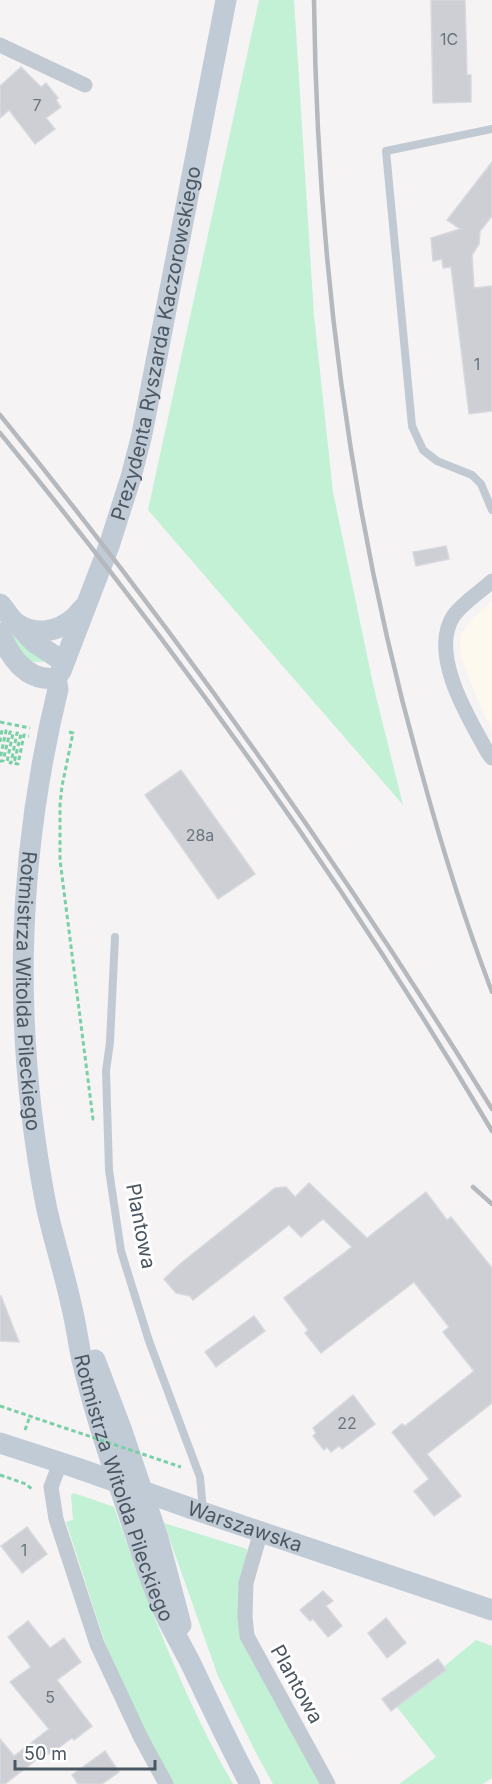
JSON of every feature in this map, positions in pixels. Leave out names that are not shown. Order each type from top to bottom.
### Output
[{"type":"main road","name":"Prezydenta Ryszarda Kaczorowskiego","points":[[60,670],[117,524],[142,434],[226,0]]},
{"type":"main road","points":[[0,604],[9,629],[10,655],[23,668],[39,677],[47,679],[60,670]]},
{"type":"main road","points":[[9,629],[41,631],[55,629],[75,617],[86,604]]},
{"type":"main road","name":"Rotmistrza Witolda Pileckiego","points":[[60,670],[39,776],[27,868],[23,932],[24,1015],[32,1117],[46,1207],[83,1362],[117,1480],[160,1604],[250,1784]]},
{"type":"main road","name":"Warszawska","points":[[0,1443],[492,1610]]},
{"type":"street","points":[[0,45],[85,85]]},
{"type":"street","points":[[492,581],[455,615],[446,637],[445,654],[465,710],[492,758]]},
{"type":"street","points":[[70,1466],[51,1487],[56,1519],[97,1644],[141,1738],[166,1784]]},
{"type":"street","name":"Plantowa","points":[[261,1531],[246,1584],[247,1636],[328,1784]]},
{"type":"lane","points":[[492,129],[386,151],[412,426],[423,450],[437,461],[472,475],[481,484],[492,510]]},
{"type":"lane","name":"Plantowa","points":[[114,938],[110,1042],[106,1071],[109,1170],[121,1251],[149,1341],[200,1477],[196,1510]]},
{"type":"path","points":[[0,722],[28,728]]},
{"type":"path","points":[[0,741],[2,730],[6,731],[0,760]]},
{"type":"path","points":[[67,731],[73,733],[60,805],[60,860],[93,1119],[106,1119]]},
{"type":"path","points":[[0,760],[3,761],[10,732],[13,733],[7,762],[11,763],[17,734],[21,734],[14,764],[18,764],[24,735]]},
{"type":"path","points":[[0,1406],[181,1467]]},
{"type":"path","points":[[24,1435],[30,1416]]},
{"type":"path","points":[[135,1447],[138,1458]]},
{"type":"path","points":[[8,1477],[11,1470]]},
{"type":"path","points":[[0,1475],[33,1489],[37,1499]]},
{"type":"shaded area","points":[[492,601],[492,730],[479,704],[461,657],[460,636],[471,620]]},
{"type":"green space","points":[[259,0],[294,0],[314,316],[333,492],[373,684],[403,805],[148,510]]},
{"type":"green space","points":[[4,627],[44,661],[27,660]]},
{"type":"green space","points":[[74,1493],[114,1507],[139,1578],[182,1683],[233,1784],[171,1784],[132,1707],[105,1643],[66,1522],[73,1520],[71,1495]]},
{"type":"green space","points":[[164,1523],[247,1549],[241,1625],[324,1784],[273,1784],[218,1676]]},
{"type":"green space","points":[[476,1640],[492,1646],[492,1778],[483,1784],[399,1784],[436,1757],[397,1707]]},
{"type":"building","points":[[431,0],[465,0],[467,75],[471,75],[471,102],[433,103]]},
{"type":"building","points":[[21,67],[41,87],[46,83],[58,98],[56,100],[61,107],[46,118],[55,129],[35,144],[9,110],[0,118],[0,86]]},
{"type":"building","points":[[492,162],[492,216],[480,231],[479,244],[472,255],[474,288],[492,286],[492,411],[469,414],[451,267],[443,268],[442,259],[433,261],[431,238],[460,229],[447,220]]},
{"type":"building","points":[[446,546],[449,559],[416,566],[413,552]]},
{"type":"building","points":[[181,770],[255,874],[218,899],[145,795]]},
{"type":"building","points":[[309,1183],[367,1238],[426,1192],[447,1220],[451,1217],[492,1268],[492,1403],[427,1454],[461,1496],[434,1516],[414,1491],[429,1479],[392,1432],[402,1424],[405,1426],[474,1371],[443,1332],[449,1327],[414,1282],[321,1353],[305,1333],[308,1330],[284,1298],[352,1247],[323,1219],[301,1237],[289,1225],[193,1300],[190,1296],[176,1293],[164,1279],[275,1188],[286,1187],[295,1197]]},
{"type":"building","points":[[1,1296],[19,1342],[0,1341]]},
{"type":"building","points":[[254,1316],[265,1331],[216,1367],[205,1352]]},
{"type":"building","points":[[353,1395],[375,1424],[342,1449],[339,1446],[331,1452],[327,1447],[324,1450],[313,1436],[316,1433],[313,1428]]},
{"type":"building","points":[[27,1527],[47,1554],[22,1573],[1,1546]]},
{"type":"building","points":[[323,1591],[333,1601],[326,1606],[342,1626],[328,1637],[313,1619],[310,1621],[300,1610]]},
{"type":"building","points":[[386,1618],[406,1643],[387,1658],[368,1633]]},
{"type":"building","points":[[28,1621],[50,1648],[64,1638],[81,1662],[57,1680],[92,1726],[74,1740],[72,1738],[42,1759],[40,1757],[5,1784],[0,1784],[0,1739],[14,1756],[49,1729],[10,1682],[31,1667],[8,1637]]},
{"type":"building","points":[[438,1659],[446,1670],[391,1711],[382,1699]]},
{"type":"building","points":[[105,1751],[119,1772],[102,1784],[78,1784],[72,1775]]},
{"type":"railway","points":[[314,0],[322,197],[342,391],[357,487],[375,583],[422,774],[454,884],[492,992]]},
{"type":"railway","points":[[0,415],[132,582],[257,754],[377,929],[492,1109]]},
{"type":"railway","points":[[0,433],[132,600],[259,773],[379,950],[492,1131]]},
{"type":"railway","points":[[473,1187],[492,1204]]}]
